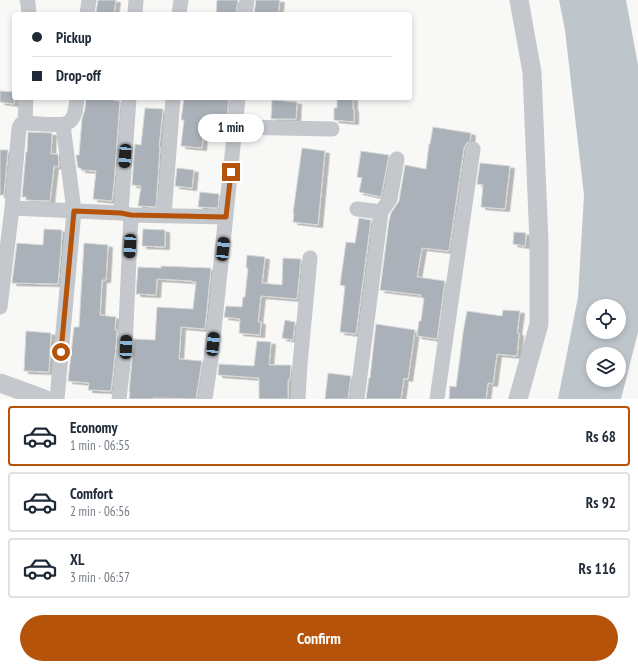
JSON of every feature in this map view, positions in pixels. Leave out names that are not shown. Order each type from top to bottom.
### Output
[{"type":"street","points":[[27,0],[29,12]]},
{"type":"street","points":[[87,12],[89,0]]},
{"type":"street","points":[[135,12],[136,0]]},
{"type":"street","points":[[180,0],[180,12]]},
{"type":"street","points":[[245,12],[247,0]]},
{"type":"street","points":[[518,399],[538,324],[539,243],[532,72],[519,0]]},
{"type":"street","points":[[25,123],[26,100]]},
{"type":"street","points":[[0,307],[12,208],[19,128],[21,124],[25,123],[63,125],[69,122],[73,117],[77,100]]},
{"type":"street","points":[[120,399],[126,347],[126,214],[129,100]]},
{"type":"street","points":[[164,216],[173,100]]},
{"type":"street","points":[[205,399],[211,359],[238,100]]},
{"type":"street","points":[[57,399],[74,211],[63,125]]},
{"type":"street","points":[[236,127],[332,128]]},
{"type":"street","points":[[437,399],[473,149]]},
{"type":"street","points":[[357,399],[381,212],[390,199],[397,159]]},
{"type":"street","points":[[12,208],[164,216],[226,217]]},
{"type":"street","points":[[357,209],[381,212]]},
{"type":"street","points":[[298,399],[310,258]]},
{"type":"street","points":[[0,383],[44,399]]},
{"type":"shaded area","points":[[559,0],[626,0],[638,65],[638,332],[626,379],[626,347],[586,347],[586,387],[624,387],[621,399],[558,399],[578,297],[584,195],[565,30]]},
{"type":"building","points":[[98,0],[116,0],[114,12],[96,12]]},
{"type":"building","points":[[217,0],[238,0],[236,12],[216,12]]},
{"type":"building","points":[[256,0],[280,0],[278,12],[254,12]]},
{"type":"building","points":[[0,91],[12,92],[12,100],[14,100],[14,104],[0,102]]},
{"type":"building","points":[[86,100],[120,101],[112,201],[93,199],[96,171],[81,170],[81,168],[78,168],[76,155],[79,155],[82,119]]},
{"type":"building","points":[[184,100],[229,100],[226,129],[204,127],[202,148],[181,146],[184,120],[181,120]]},
{"type":"building","points":[[272,100],[297,102],[296,119],[271,119]]},
{"type":"building","points":[[337,100],[353,100],[354,122],[334,120],[334,108],[337,108]]},
{"type":"building","points":[[145,108],[163,109],[159,147],[156,207],[138,206],[141,186],[132,185],[135,144],[141,145]]},
{"type":"building","points":[[433,127],[471,133],[470,141],[464,148],[449,251],[422,248],[417,277],[445,281],[437,339],[417,336],[419,321],[421,321],[424,298],[421,298],[421,295],[380,290],[389,221],[391,213],[399,201],[405,165],[426,169]]},
{"type":"building","points":[[28,132],[52,133],[51,154],[58,154],[59,167],[54,166],[50,201],[26,200],[26,197],[22,197]]},
{"type":"building","points":[[302,148],[325,151],[318,225],[293,222]]},
{"type":"building","points":[[0,150],[8,150],[4,195],[0,195]]},
{"type":"building","points":[[361,151],[389,155],[381,197],[359,192],[362,178],[357,177]]},
{"type":"building","points":[[480,163],[510,166],[505,209],[481,207],[483,185],[477,184]]},
{"type":"building","points":[[177,168],[194,170],[192,188],[175,186]]},
{"type":"building","points":[[200,192],[219,194],[218,208],[198,207]]},
{"type":"building","points":[[359,218],[371,220],[356,334],[340,332],[345,286],[340,285],[346,242],[355,243]]},
{"type":"building","points":[[44,229],[62,230],[58,284],[12,283],[17,243],[43,245]]},
{"type":"building","points":[[143,229],[165,230],[165,247],[142,246]]},
{"type":"building","points":[[514,232],[526,233],[525,246],[513,244]]},
{"type":"building","points":[[84,243],[108,245],[106,280],[102,280],[100,315],[116,317],[116,346],[111,391],[88,390],[89,383],[68,381],[74,327],[79,327]]},
{"type":"building","points":[[247,255],[265,257],[262,283],[282,285],[283,258],[301,259],[297,299],[261,296],[258,322],[261,322],[260,335],[239,333],[240,319],[224,317],[226,306],[242,307],[243,297],[245,297],[248,268],[246,268]]},
{"type":"building","points":[[161,266],[211,268],[205,329],[181,327],[179,359],[202,361],[196,399],[129,399],[134,339],[155,340],[157,307],[193,309],[196,282],[157,279],[156,295],[136,294],[138,267],[161,268]]},
{"type":"building","points":[[503,310],[520,311],[517,333],[519,333],[517,356],[497,354],[493,384],[488,383],[486,399],[449,399],[450,386],[456,387],[467,311],[502,316]]},
{"type":"building","points":[[285,320],[295,322],[293,340],[282,338]]},
{"type":"building","points":[[376,324],[415,330],[408,379],[404,378],[401,399],[366,399]]},
{"type":"building","points":[[26,331],[51,333],[49,372],[24,371]]},
{"type":"building","points":[[257,341],[271,342],[269,365],[291,365],[290,380],[288,380],[288,399],[259,399],[259,378],[218,375],[219,364],[254,366]]},
{"type":"building","points":[[328,373],[351,376],[348,399],[325,399]]},
{"type":"route","points":[[61,352],[74,211],[121,213],[131,215],[226,217],[231,172]]}]
